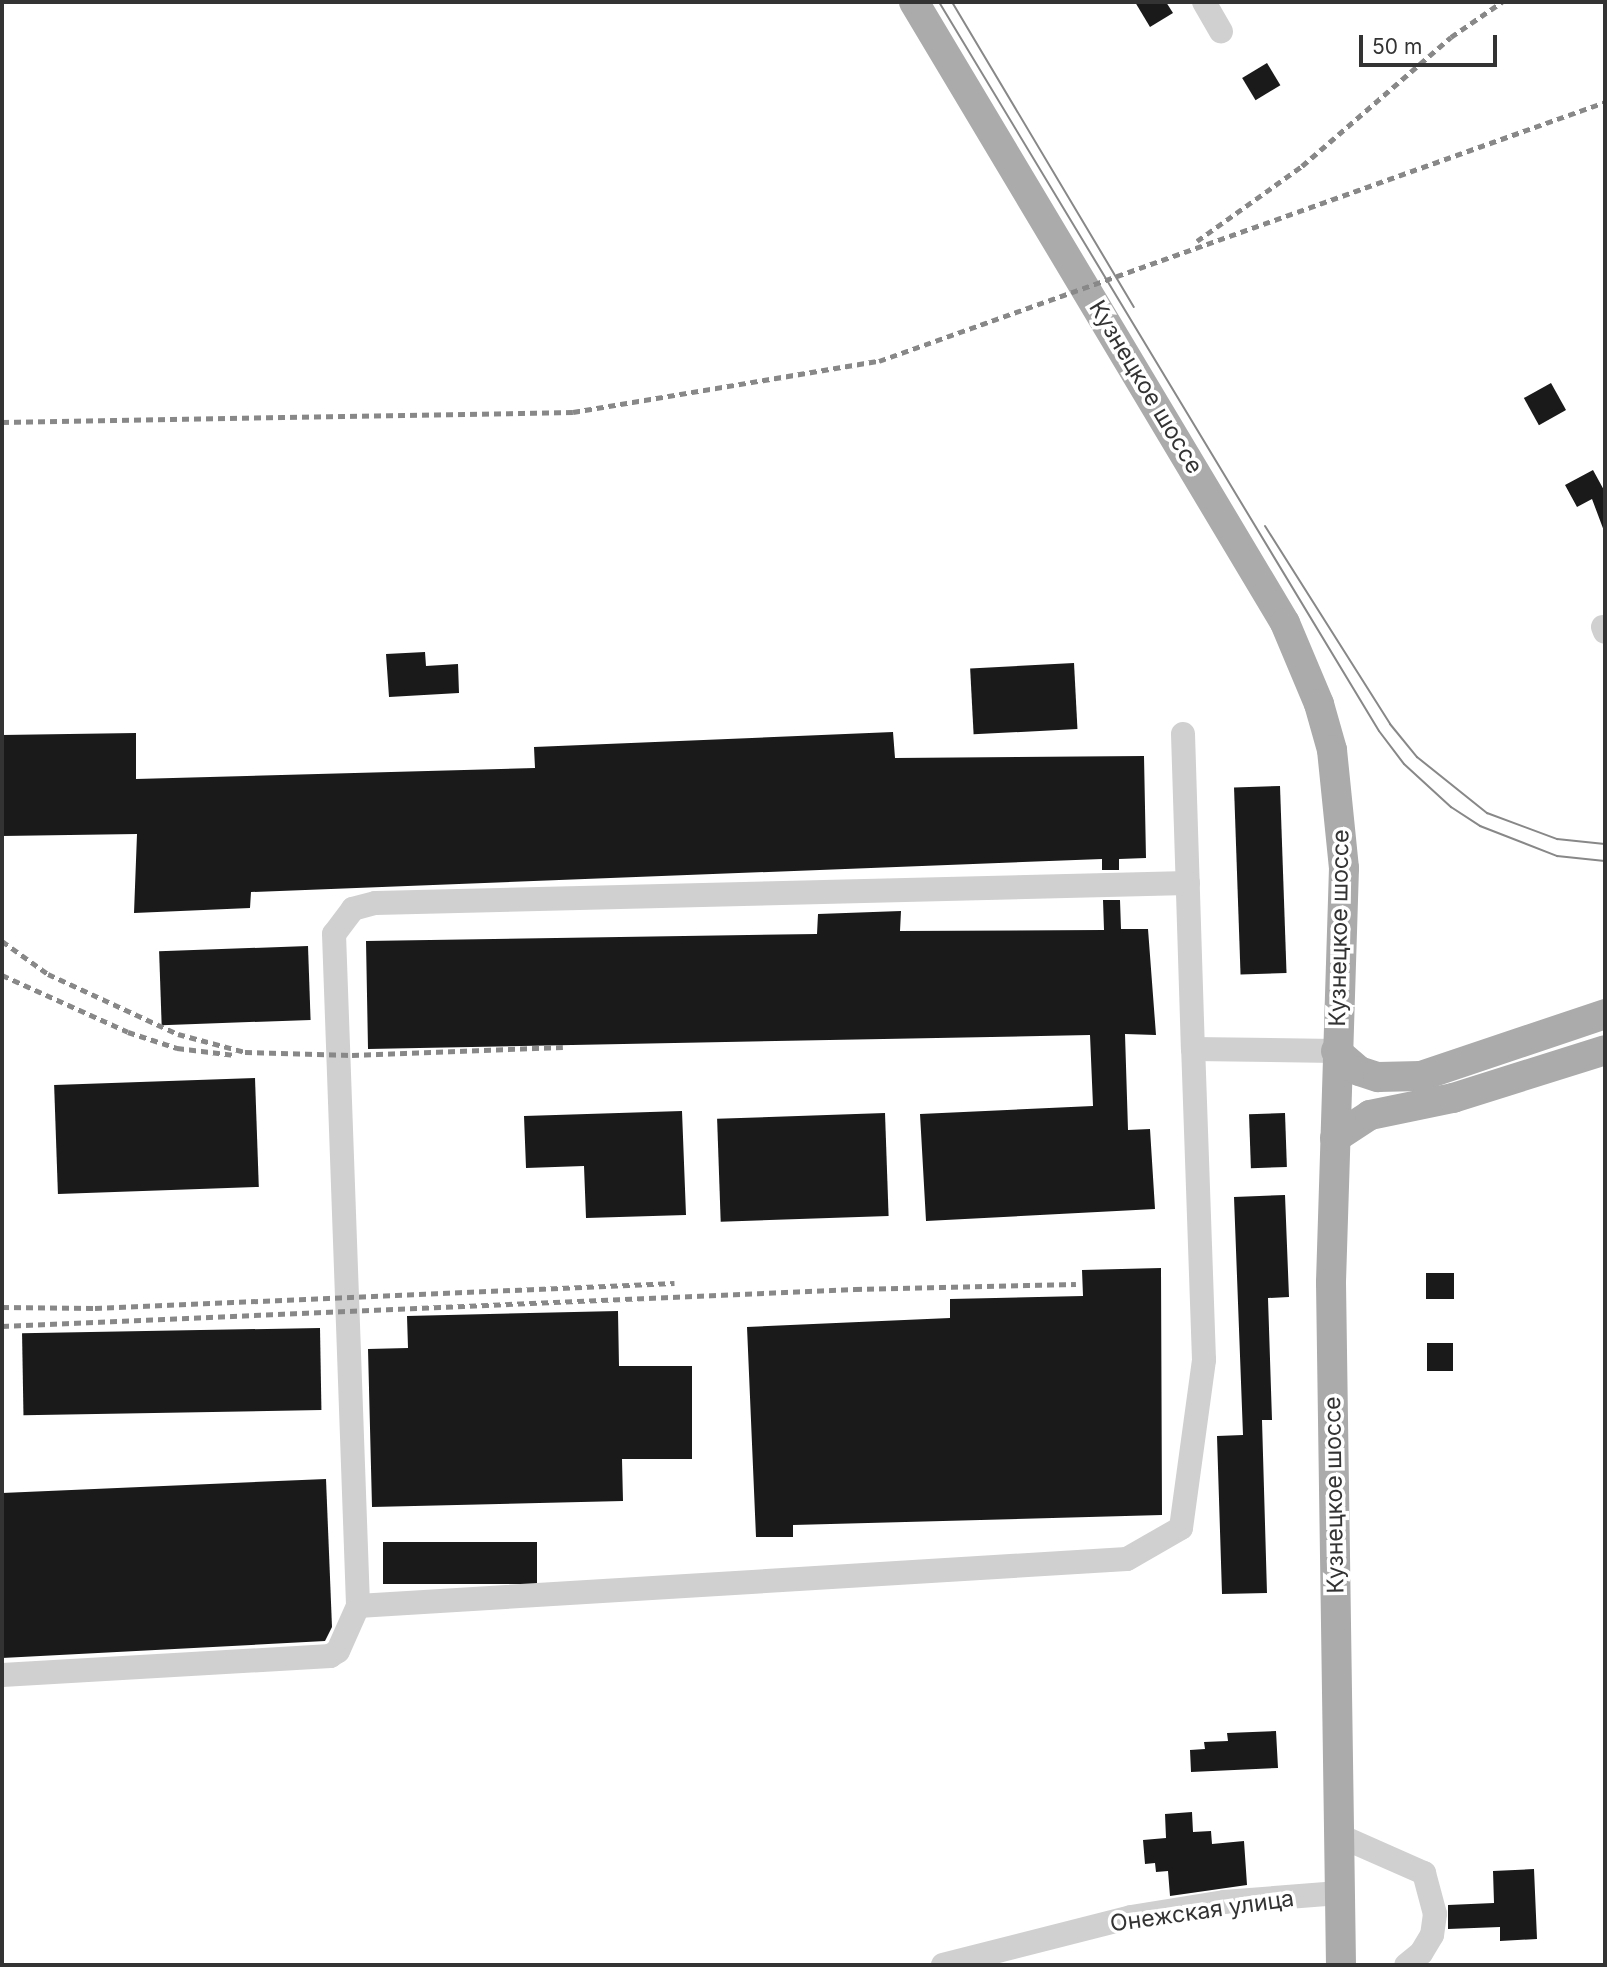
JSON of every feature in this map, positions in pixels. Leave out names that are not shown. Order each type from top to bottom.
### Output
[{"type":"main road","name":"Кузнецкое шоссе","points":[[914,2],[1285,623],[1319,704],[1337,777],[1342,835],[1331,1283],[1341,1965]]},
{"type":"main road","points":[[1336,1051],[1359,1071],[1378,1077],[1421,1076],[1605,1014]]},
{"type":"main road","points":[[1335,1138],[1370,1115],[1453,1098],[1605,1050]]},
{"type":"street","points":[[1204,2],[1221,31]]},
{"type":"street","points":[[358,1606],[1126,1559],[1181,1528],[1204,1360],[1183,734]]},
{"type":"street","points":[[2,1675],[330,1656],[338,1651],[358,1606],[334,934],[353,909],[375,903],[1188,883]]},
{"type":"street","points":[[1193,1049],[1336,1051]]},
{"type":"street","points":[[1340,1836],[1424,1873],[1434,1903],[1432,1935],[1421,1953],[1406,1965]]},
{"type":"street","name":"Онежская улица","points":[[943,1965],[1131,1917],[1224,1902],[1339,1893]]},
{"type":"building","points":[[1135,2],[1166,2],[1173,13],[1150,27]]},
{"type":"building","points":[[1267,63],[1280,85],[1256,100],[1242,78]]},
{"type":"building","points":[[1551,383],[1566,410],[1539,425],[1524,398]]},
{"type":"building","points":[[1593,470],[1605,492],[1604,531],[1592,499],[1577,507],[1565,485]]},
{"type":"building","points":[[425,652],[426,666],[458,664],[459,693],[389,697],[386,654]]},
{"type":"building","points":[[1074,663],[1077,729],[974,734],[970,668]]},
{"type":"building","points":[[893,732],[895,758],[1144,756],[1146,858],[1119,859],[1119,870],[1102,870],[1102,859],[251,892],[250,908],[134,913],[137,834],[2,836],[2,735],[136,733],[136,779],[535,768],[534,747]]},
{"type":"building","points":[[1280,786],[1287,973],[1241,974],[1234,788]]},
{"type":"building","points":[[1103,900],[1120,900],[1121,929],[1148,929],[1156,1035],[1125,1034],[1128,1130],[1150,1129],[1155,1209],[926,1221],[920,1114],[1093,1106],[1090,1035],[368,1049],[366,941],[817,934],[818,914],[901,911],[900,931],[1104,930]]},
{"type":"building","points":[[308,946],[311,1020],[162,1025],[159,951]]},
{"type":"building","points":[[255,1078],[259,1187],[58,1194],[54,1085]]},
{"type":"building","points":[[682,1111],[686,1215],[586,1218],[584,1166],[526,1168],[524,1116]]},
{"type":"building","points":[[885,1113],[889,1216],[721,1222],[717,1119]]},
{"type":"building","points":[[1285,1113],[1287,1167],[1251,1168],[1249,1114]]},
{"type":"building","points":[[1285,1195],[1289,1297],[1268,1298],[1272,1420],[1262,1420],[1267,1593],[1222,1594],[1217,1436],[1243,1435],[1234,1197]]},
{"type":"building","points":[[1161,1268],[1162,1515],[793,1525],[793,1537],[756,1537],[747,1327],[950,1318],[950,1299],[1083,1296],[1082,1270]]},
{"type":"building","points":[[1426,1273],[1454,1273],[1454,1299],[1426,1299]]},
{"type":"building","points":[[618,1311],[619,1366],[692,1366],[692,1459],[622,1459],[623,1501],[372,1507],[368,1349],[408,1348],[407,1316]]},
{"type":"building","points":[[320,1328],[321,1410],[23,1415],[22,1333]]},
{"type":"building","points":[[1427,1343],[1453,1343],[1453,1371],[1427,1371]]},
{"type":"building","points":[[326,1479],[332,1627],[325,1641],[2,1658],[2,1493]]},
{"type":"building","points":[[383,1542],[537,1542],[537,1584],[383,1584]]},
{"type":"building","points":[[1276,1731],[1278,1768],[1191,1772],[1190,1750],[1205,1749],[1204,1742],[1228,1741],[1227,1733]]},
{"type":"building","points":[[1192,1812],[1193,1832],[1211,1831],[1212,1844],[1244,1841],[1247,1885],[1170,1896],[1168,1871],[1156,1872],[1155,1863],[1145,1864],[1143,1840],[1166,1838],[1165,1814]]},
{"type":"building","points":[[1534,1869],[1537,1939],[1500,1941],[1500,1927],[1448,1929],[1448,1905],[1494,1903],[1493,1871]]},
{"type":"tram line","points":[[939,2],[1379,731],[1404,764],[1451,807],[1480,826],[1557,856],[1605,861]]},
{"type":"tram line","points":[[952,2],[1134,307]]},
{"type":"tram line","points":[[1265,526],[1390,724],[1417,757],[1487,813],[1557,839],[1605,844]]},
{"type":"railway","points":[[1197,241],[1302,166],[1451,37],[1502,2]]},
{"type":"railway","points":[[2,422],[573,412],[879,361],[1605,102]]},
{"type":"railway","points":[[2,941],[48,974],[178,1034],[245,1052],[352,1055],[563,1047]]},
{"type":"railway","points":[[2,975],[128,1032],[177,1048],[235,1055]]},
{"type":"railway","points":[[2,1307],[95,1308],[674,1283]]},
{"type":"railway","points":[[2,1326],[855,1289],[1076,1284]]}]
